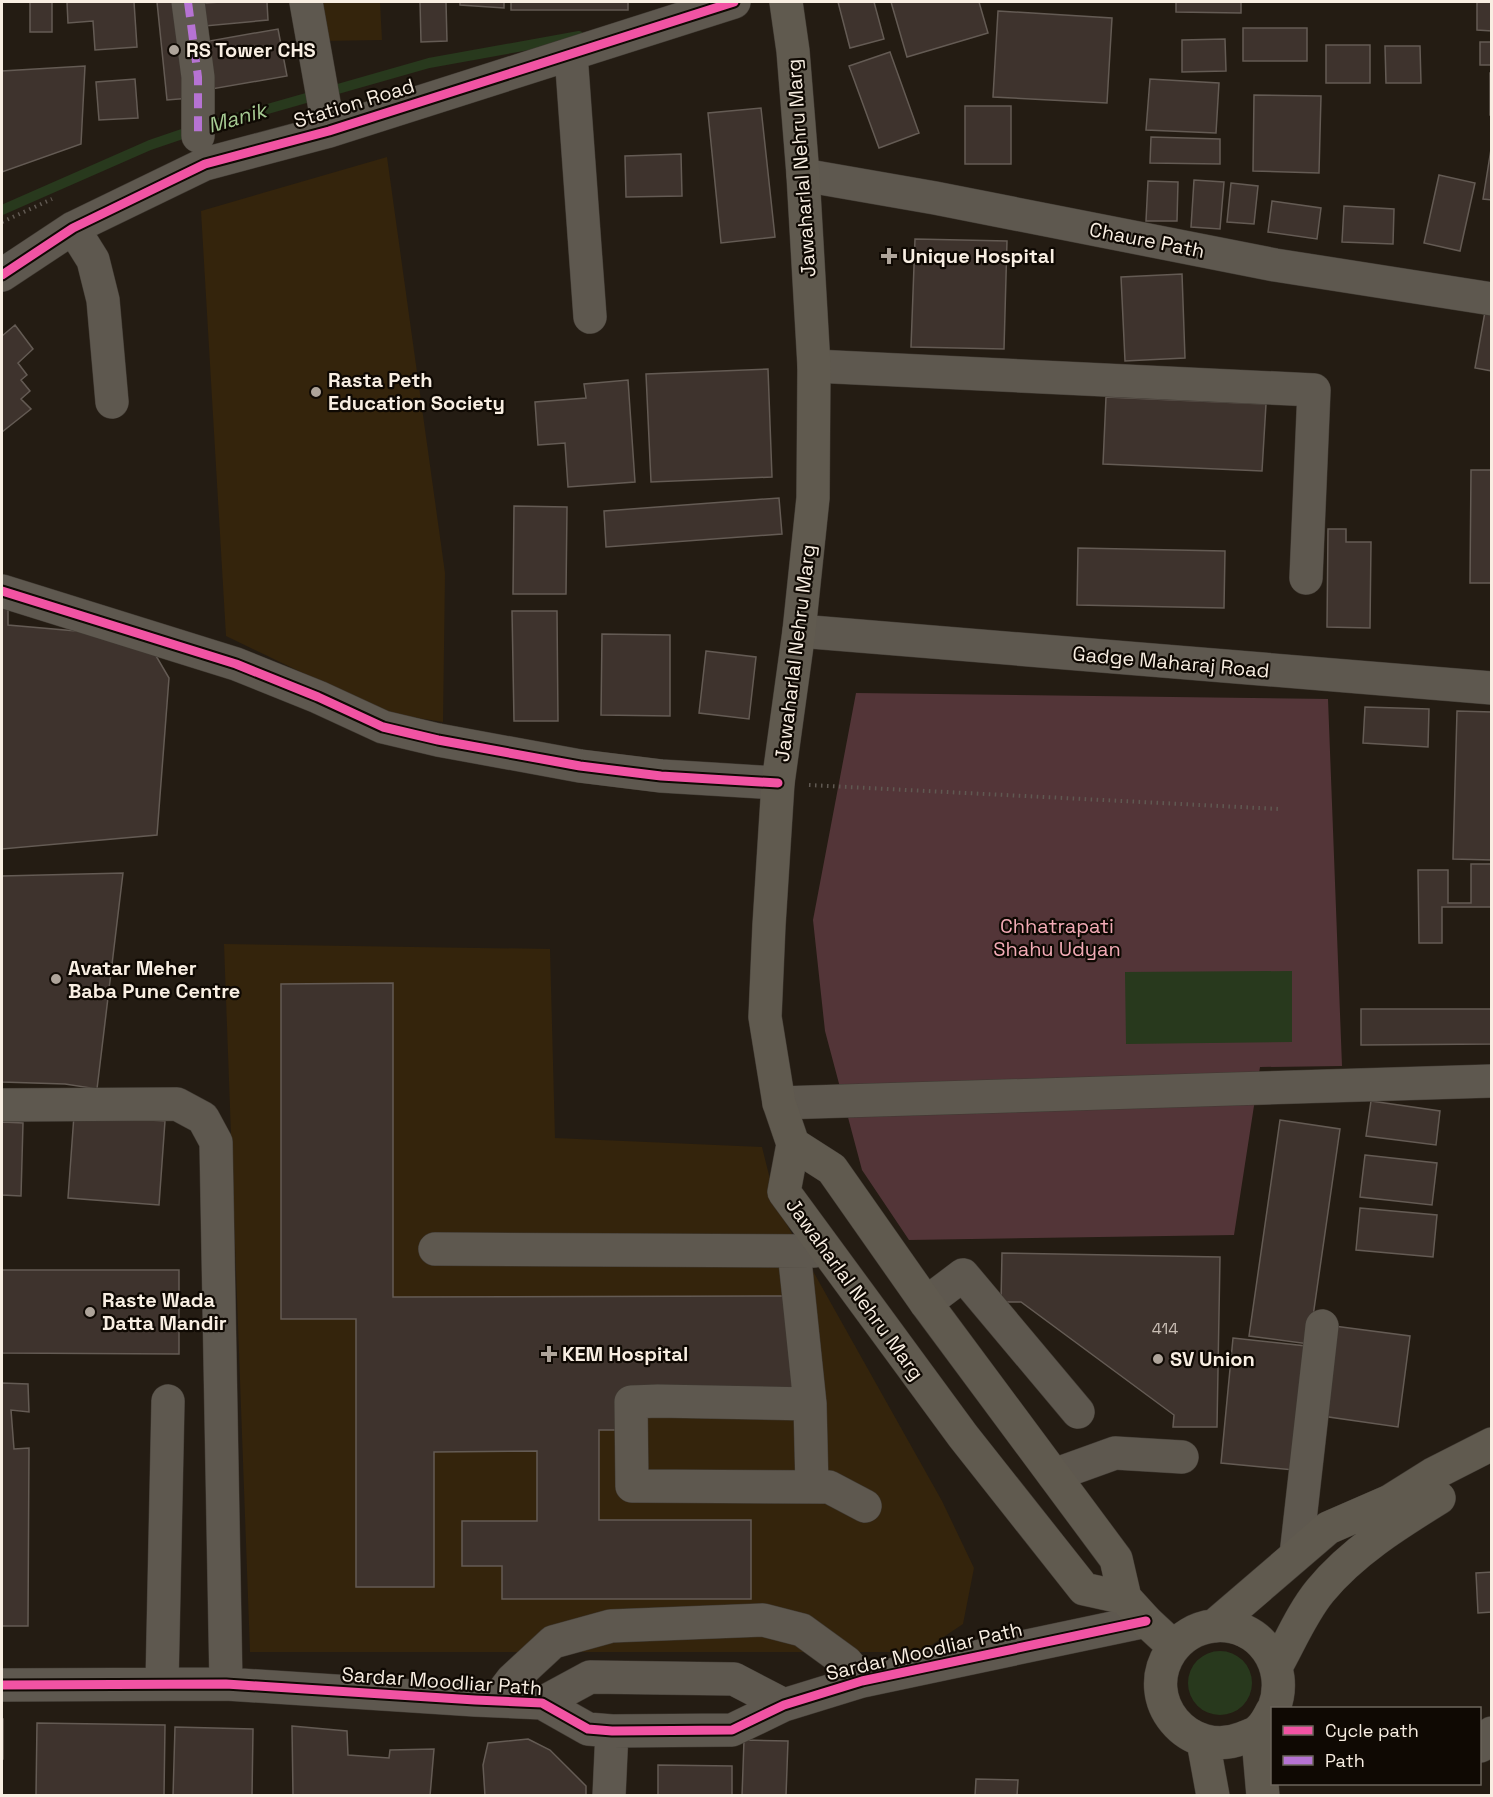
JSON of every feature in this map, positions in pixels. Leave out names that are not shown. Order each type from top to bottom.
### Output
[{"type":"main road","name":"Jawaharlal Nehru Marg","points":[[786,2],[794,51],[803,175],[814,366],[813,498],[826,633],[778,783],[765,1017],[779,1103],[794,1144],[784,1192],[963,1436],[1084,1589],[1136,1610]]},
{"type":"main road","points":[[794,1144],[832,1169],[926,1304],[1057,1474],[1116,1558],[1136,1610],[1174,1647]]},
{"type":"main road","points":[[1276,1667],[1319,1592],[1340,1569],[1390,1501],[1433,1474],[1491,1444]]},
{"type":"main road","points":[[1214,1626],[1328,1528],[1378,1520],[1491,1465]]},
{"type":"main road","points":[[1270,1720],[1237,1741],[1226,1743],[1203,1741],[1192,1736],[1174,1722],[1164,1701],[1161,1678],[1167,1657],[1174,1647],[1192,1633],[1214,1626],[1237,1628],[1266,1647],[1276,1667],[1279,1690],[1274,1707]]},
{"type":"main road","points":[[1263,1796],[1259,1750],[1270,1720]]},
{"type":"main road","points":[[1203,1741],[1213,1796]]},
{"type":"street","points":[[188,2],[198,77],[198,131]]},
{"type":"street","points":[[306,2],[325,107]]},
{"type":"street","name":"Station Road","points":[[7,266],[73,228],[325,107],[571,54],[734,2]]},
{"type":"street","points":[[571,54],[590,317]]},
{"type":"street","name":"Chaure Path","points":[[803,175],[1275,265],[1491,299]]},
{"type":"street","points":[[73,228],[93,260],[103,300],[112,402]]},
{"type":"street","points":[[814,366],[1314,390],[1306,578]]},
{"type":"street","points":[[2,591],[236,664],[318,697],[383,728],[580,766],[661,776],[778,783]]},
{"type":"street","name":"Gadge Maharaj Road","points":[[826,633],[1491,688]]},
{"type":"street","points":[[779,1103],[1491,1081]]},
{"type":"street","points":[[2,1105],[177,1104],[203,1118],[216,1142],[226,1684]]},
{"type":"street","points":[[435,1249],[827,1251]]},
{"type":"street","points":[[794,1251],[810,1404],[812,1487]]},
{"type":"street","points":[[926,1304],[963,1275],[1078,1413]]},
{"type":"street","points":[[1296,1555],[1322,1326]]},
{"type":"street","points":[[162,1684],[168,1401]]},
{"type":"street","points":[[810,1404],[631,1402],[632,1486],[829,1487],[865,1506]]},
{"type":"street","points":[[1057,1474],[1115,1453],[1182,1457]]},
{"type":"street","name":"Sardar Moodliar Path","points":[[2,1685],[226,1684],[542,1703],[588,1729],[612,1731],[732,1730],[784,1705],[862,1681],[1136,1610]]},
{"type":"street","points":[[496,1701],[512,1680],[553,1642],[611,1626],[763,1620],[802,1630],[846,1662],[862,1681]]},
{"type":"street","name":"Sardar Moodliar Path","points":[[542,1703],[590,1677],[734,1679],[784,1705]]},
{"type":"street","points":[[609,1796],[612,1731]]},
{"type":"street","points":[[1481,1745],[1486,1743],[1491,1733]]},
{"type":"path","points":[[778,783],[1279,809]]},
{"type":"shaded area","points":[[320,2],[380,2],[382,40],[322,41]]},
{"type":"shaded area","name":"Rasta Peth Education Society","points":[[387,157],[445,573],[443,722],[386,713],[226,636],[201,211]]},
{"type":"shaded area","name":"KEM Hospital","points":[[224,944],[550,949],[555,1138],[762,1147],[777,1207],[942,1501],[974,1568],[963,1624],[921,1652],[250,1652]]},
{"type":"shaded area","points":[[1292,971],[1292,1042],[1126,1044],[1125,972]]},
{"type":"shaded area","points":[[1220,1651],[1238,1657],[1246,1665],[1252,1683],[1246,1701],[1238,1709],[1220,1715],[1202,1709],[1194,1701],[1188,1683],[1194,1665],[1202,1657]]},
{"type":"green space","name":"Chhatrapati Shahu Udyan","points":[[856,693],[1328,699],[1342,1066],[1260,1067],[1234,1235],[909,1240],[862,1170],[825,1031],[813,920]]},
{"type":"building","points":[[30,2],[52,2],[52,32],[30,32]]},
{"type":"building","points":[[67,2],[134,2],[137,47],[95,50],[93,21],[68,23]]},
{"type":"building","name":"RS Tower CHS","points":[[157,2],[181,2],[191,98],[167,100]]},
{"type":"building","points":[[267,2],[268,20],[194,27],[191,4]]},
{"type":"building","points":[[420,2],[446,2],[447,41],[421,42]]},
{"type":"building","points":[[460,2],[504,2],[504,8],[460,5]]},
{"type":"building","points":[[511,2],[628,2],[628,10],[511,10]]},
{"type":"building","points":[[838,2],[874,2],[884,39],[850,48]]},
{"type":"building","points":[[891,2],[979,2],[988,33],[907,57]]},
{"type":"building","points":[[1176,2],[1241,2],[1241,13],[1176,12]]},
{"type":"building","points":[[1477,2],[1492,2],[1492,31],[1477,30]]},
{"type":"building","points":[[998,11],[1112,18],[1107,103],[993,97]]},
{"type":"building","points":[[1243,28],[1307,28],[1307,61],[1243,61]]},
{"type":"building","points":[[278,29],[287,76],[206,90],[198,43]]},
{"type":"building","points":[[1225,39],[1226,71],[1182,72],[1182,40]]},
{"type":"building","points":[[1480,42],[1492,42],[1492,65],[1480,65]]},
{"type":"building","points":[[1326,45],[1370,45],[1370,83],[1326,83]]},
{"type":"building","points":[[1385,46],[1420,46],[1421,83],[1386,83]]},
{"type":"building","points":[[890,52],[919,133],[879,148],[849,66]]},
{"type":"building","points":[[85,66],[81,144],[2,172],[2,71]]},
{"type":"building","points":[[1490,73],[1492,73],[1492,115],[1490,115]]},
{"type":"building","points":[[135,79],[138,118],[99,120],[96,82]]},
{"type":"building","points":[[1150,79],[1219,83],[1216,133],[1146,130]]},
{"type":"building","points":[[1254,95],[1321,96],[1319,173],[1253,171]]},
{"type":"building","points":[[965,106],[1011,106],[1011,164],[965,164]]},
{"type":"building","points":[[761,108],[775,237],[721,243],[708,113]]},
{"type":"building","points":[[1151,137],[1220,139],[1220,164],[1150,163]]},
{"type":"building","points":[[1492,143],[1492,200],[1483,199]]},
{"type":"building","points":[[681,154],[682,196],[626,197],[625,156]]},
{"type":"building","points":[[1439,175],[1475,183],[1460,251],[1424,243]]},
{"type":"building","points":[[1194,180],[1224,182],[1220,229],[1191,227]]},
{"type":"building","points":[[1148,181],[1178,182],[1177,221],[1146,221]]},
{"type":"building","points":[[1231,183],[1258,186],[1254,224],[1227,222]]},
{"type":"building","points":[[1272,201],[1321,208],[1317,239],[1268,232]]},
{"type":"building","points":[[1344,206],[1394,209],[1393,244],[1342,242]]},
{"type":"building","points":[[915,239],[1007,241],[1004,349],[911,347]]},
{"type":"building","points":[[1182,274],[1185,358],[1125,361],[1121,277]]},
{"type":"building","points":[[1486,306],[1492,307],[1492,371],[1475,368]]},
{"type":"building","points":[[15,325],[33,349],[18,363],[27,375],[21,380],[30,391],[21,399],[31,409],[2,432],[2,336]]},
{"type":"building","points":[[768,369],[772,477],[651,482],[646,374]]},
{"type":"building","points":[[628,380],[635,482],[568,487],[565,443],[538,445],[535,402],[586,398],[584,384]]},
{"type":"building","points":[[1106,397],[1266,404],[1262,471],[1103,464]]},
{"type":"building","points":[[1471,470],[1492,470],[1492,583],[1470,583]]},
{"type":"building","points":[[779,498],[782,534],[606,547],[604,511]]},
{"type":"building","points":[[514,506],[567,507],[566,594],[513,594]]},
{"type":"building","points":[[1328,529],[1346,529],[1346,542],[1371,542],[1370,628],[1327,627]]},
{"type":"building","points":[[1078,548],[1225,551],[1224,608],[1077,605]]},
{"type":"building","points":[[2,607],[8,608],[8,625],[145,637],[169,678],[157,835],[2,849]]},
{"type":"building","points":[[512,611],[557,611],[558,721],[514,721]]},
{"type":"building","points":[[602,634],[670,635],[670,716],[601,715]]},
{"type":"building","points":[[706,651],[756,657],[749,719],[699,713]]},
{"type":"building","points":[[1365,707],[1429,709],[1428,747],[1363,743]]},
{"type":"building","points":[[1457,711],[1492,712],[1492,860],[1453,859]]},
{"type":"building","points":[[1471,864],[1492,864],[1492,907],[1442,907],[1442,943],[1419,943],[1418,870],[1448,870],[1448,903],[1471,903]]},
{"type":"building","name":"Avatar Meher Baba Pune Centre","points":[[123,873],[97,1089],[65,1084],[2,1082],[2,876]]},
{"type":"building","points":[[393,983],[393,1297],[798,1296],[798,1389],[622,1389],[622,1430],[599,1430],[599,1520],[751,1520],[751,1599],[502,1599],[502,1566],[462,1566],[462,1521],[537,1521],[537,1451],[434,1452],[434,1587],[356,1587],[356,1319],[281,1319],[281,984]]},
{"type":"building","points":[[1361,1009],[1492,1009],[1492,1044],[1361,1045]]},
{"type":"building","points":[[1371,1101],[1440,1111],[1436,1145],[1366,1136]]},
{"type":"building","points":[[74,1115],[165,1121],[159,1205],[68,1198]]},
{"type":"building","points":[[1280,1120],[1340,1129],[1309,1344],[1249,1336]]},
{"type":"building","points":[[2,1122],[23,1123],[21,1196],[2,1195]]},
{"type":"building","points":[[1365,1155],[1437,1163],[1432,1205],[1360,1197]]},
{"type":"building","points":[[1360,1208],[1437,1215],[1433,1257],[1356,1250]]},
{"type":"building","name":"SV Union","points":[[1002,1253],[1220,1257],[1217,1427],[1173,1427],[1174,1415],[1021,1302],[1001,1302]]},
{"type":"building","name":"Raste Wada Datta Mandir","points":[[2,1270],[179,1270],[179,1354],[2,1353]]},
{"type":"building","points":[[1334,1326],[1410,1336],[1398,1427],[1322,1416]]},
{"type":"building","points":[[1233,1338],[1306,1346],[1294,1470],[1221,1463]]},
{"type":"building","points":[[2,1383],[28,1384],[29,1412],[11,1410],[14,1449],[29,1448],[28,1626],[2,1626]]},
{"type":"building","points":[[1492,1572],[1492,1612],[1478,1613],[1476,1573]]},
{"type":"building","points":[[3,1719],[3,1759],[2,1759]]},
{"type":"building","points":[[37,1723],[165,1725],[164,1796],[36,1796]]},
{"type":"building","points":[[292,1726],[347,1731],[348,1755],[389,1758],[390,1750],[434,1749],[430,1796],[293,1796]]},
{"type":"building","points":[[175,1727],[253,1729],[252,1796],[173,1796]]},
{"type":"building","points":[[528,1739],[550,1750],[586,1786],[586,1796],[485,1796],[483,1765],[488,1743]]},
{"type":"building","points":[[744,1740],[788,1741],[786,1796],[742,1796]]},
{"type":"building","points":[[658,1765],[732,1766],[732,1796],[658,1796]]},
{"type":"building","points":[[976,1779],[1018,1780],[1017,1796],[975,1796]]},
{"type":"waterway","name":"Manik","points":[[2,210],[150,145],[194,130],[429,63],[579,36]]},
{"type":"marked path","points":[[188,2],[198,77],[198,136]]},
{"type":"cycle path","points":[[2,275],[73,228],[205,164],[329,131],[734,2]]},
{"type":"cycle path","points":[[2,591],[236,664],[318,697],[383,727],[438,740],[580,766],[661,776],[778,783]]},
{"type":"cycle path","points":[[2,1685],[226,1684],[542,1703],[588,1729],[612,1731],[732,1730],[784,1705],[862,1681],[1146,1621]]},
{"type":"place","name":"RS Tower CHS","points":[[174,50]]},
{"type":"place","name":"Unique Hospital","points":[[889,256]]},
{"type":"place","name":"Rasta Peth Education Society","points":[[316,392]]},
{"type":"place","name":"Avatar Meher Baba Pune Centre","points":[[56,979]]},
{"type":"place","name":"Raste Wada Datta Mandir","points":[[90,1312]]},
{"type":"place","name":"KEM Hospital","points":[[549,1354]]},
{"type":"place","name":"SV Union","points":[[1158,1359]]}]
